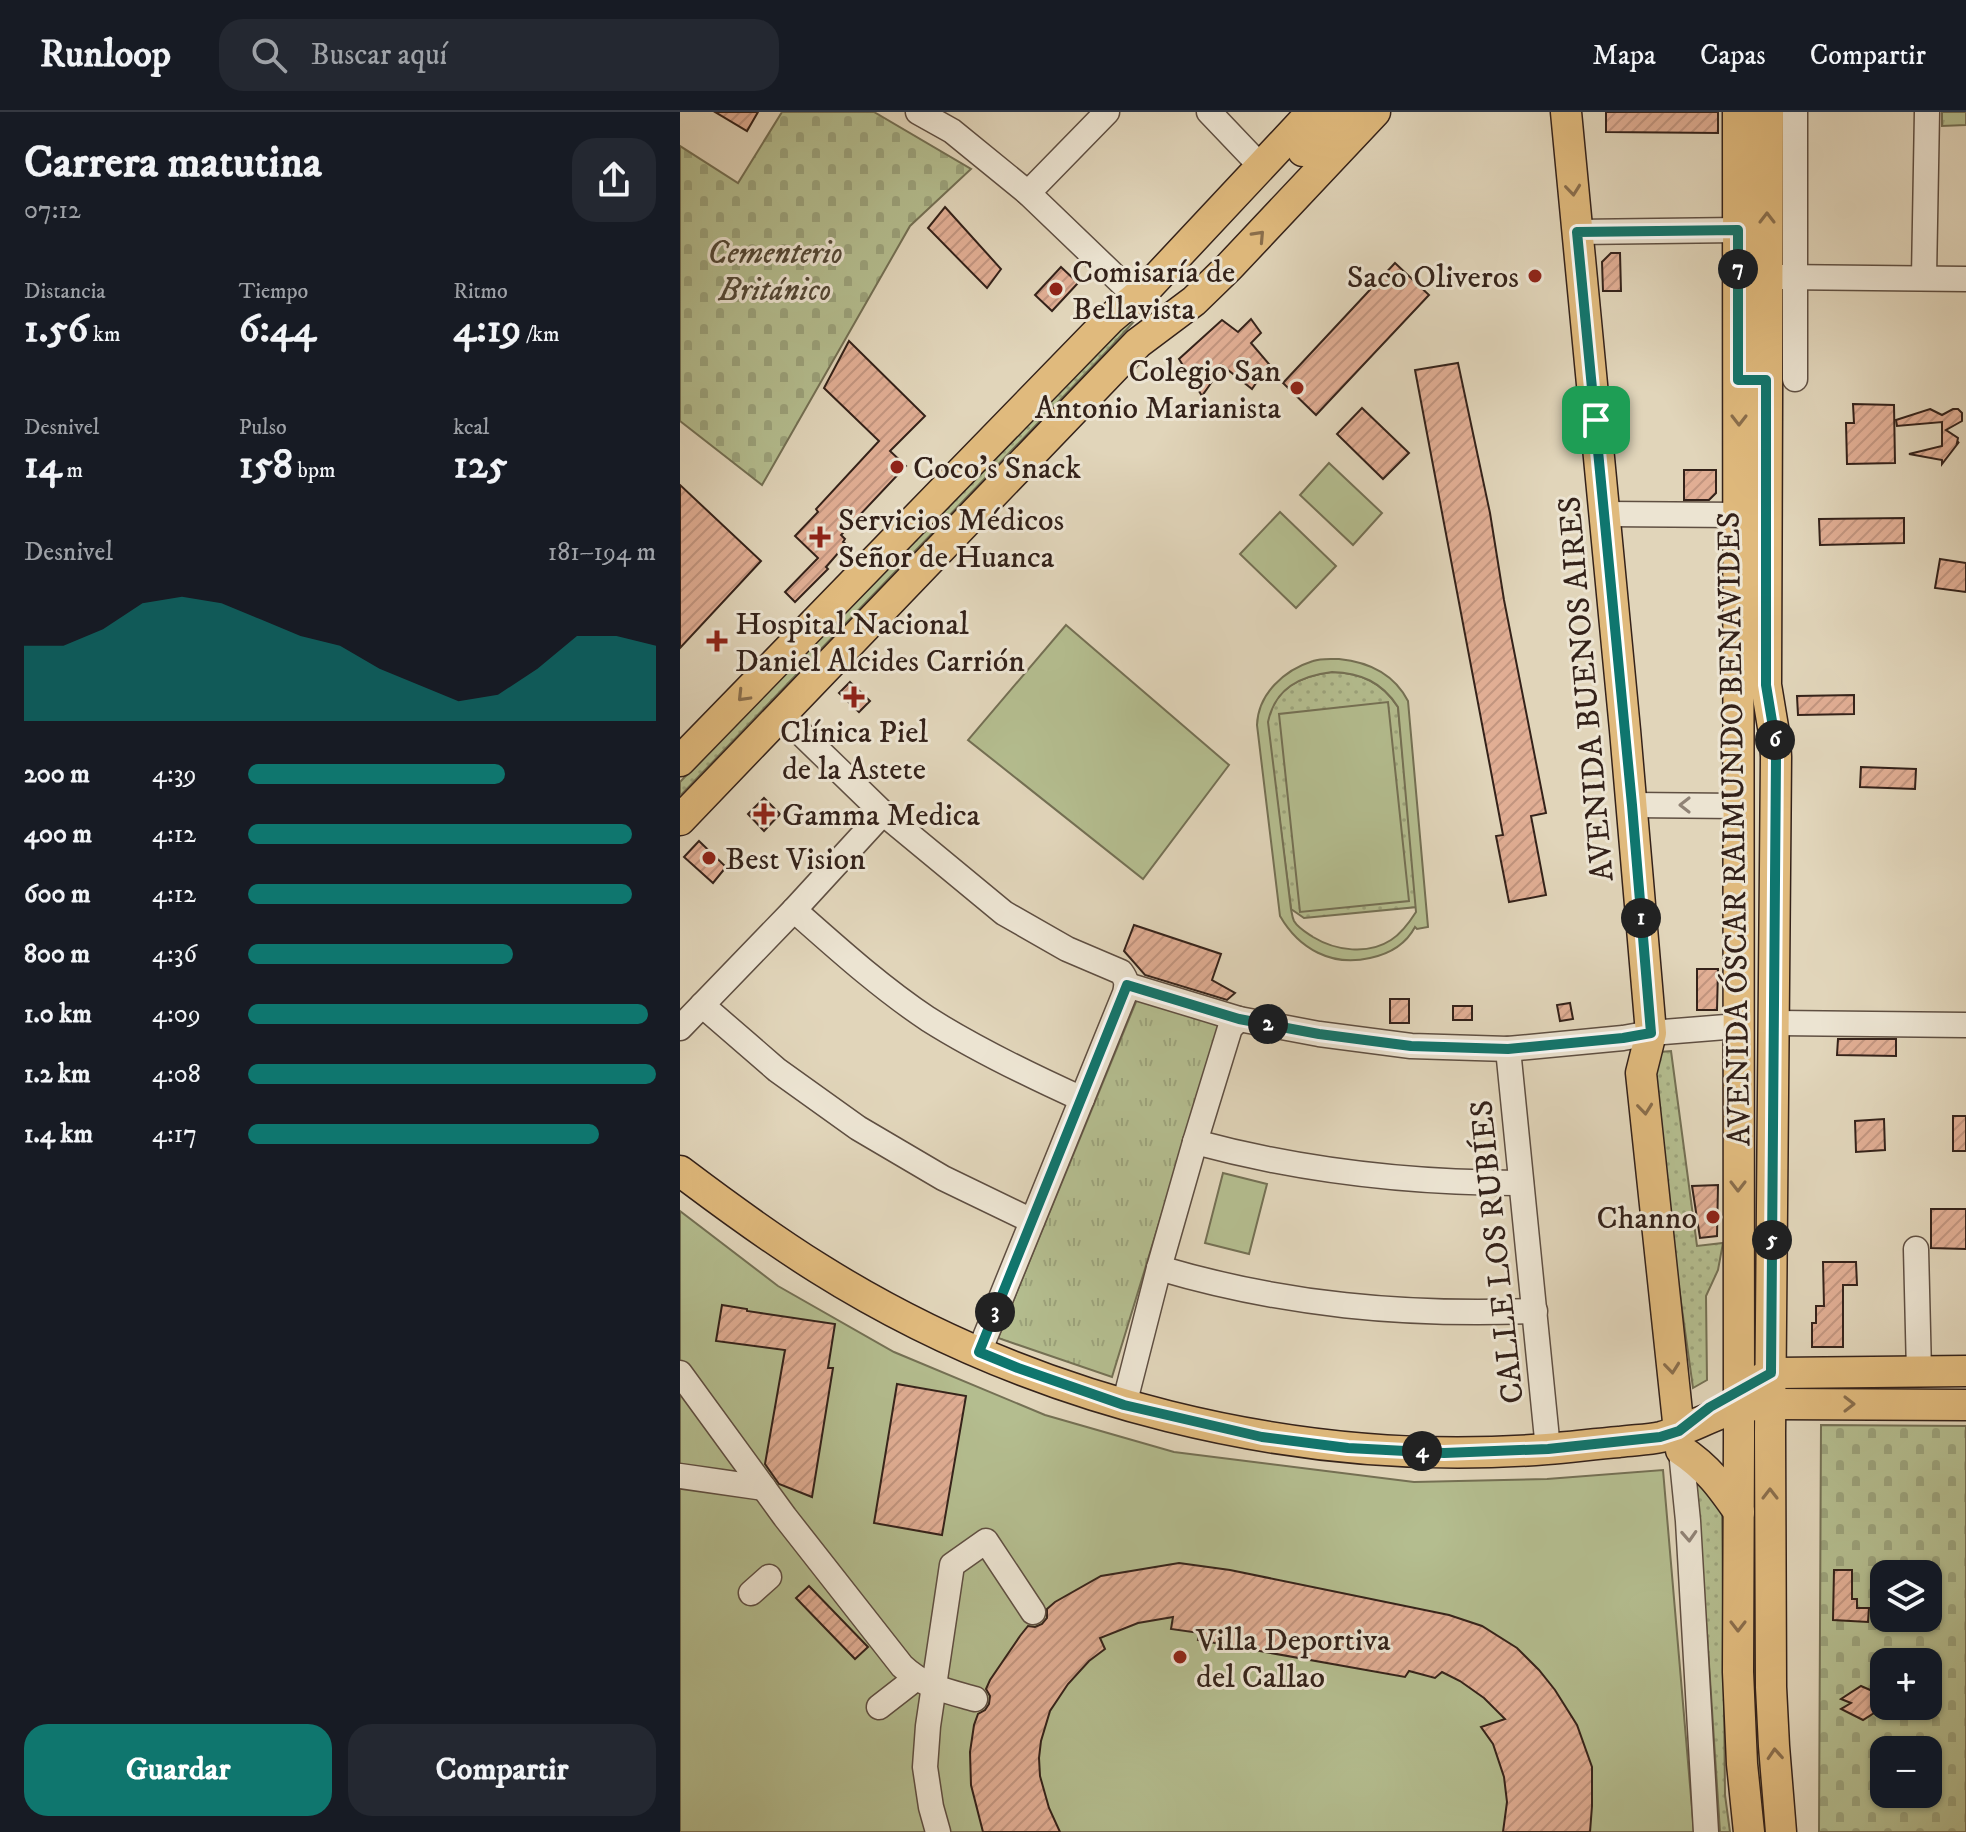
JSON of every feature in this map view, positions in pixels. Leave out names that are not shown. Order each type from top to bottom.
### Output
[{"type":"main road","points":[[1146,292],[1250,155],[1289,112]]},
{"type":"main road","points":[[1146,292],[1312,112]]},
{"type":"main road","points":[[680,761],[1110,319],[1146,292],[1340,112]]},
{"type":"main road","points":[[680,820],[1138,343],[1194,301],[1229,267],[1375,112]]},
{"type":"main road","name":"AVENIDA BUENOS AIRES","points":[[1566,112],[1651,1033],[1641,1073],[1680,1440]]},
{"type":"main road","name":"AVENIDA ÓSCAR RAIMUNDO BENAVIDES","points":[[1738,112],[1738,230],[1767,380],[1766,685],[1775,739],[1771,1687],[1781,1832]]},
{"type":"main road","name":"AVENIDA ÓSCAR RAIMUNDO BENAVIDES","points":[[1749,1832],[1738,1672],[1739,515],[1767,380],[1781,277],[1768,112]]},
{"type":"main road","points":[[1138,343],[1154,312],[1146,292]]},
{"type":"main road","points":[[1738,806],[1775,864],[1738,870]]},
{"type":"main road","points":[[680,1171],[749,1223],[820,1270],[880,1304],[979,1352],[1124,1405],[1262,1437],[1348,1448],[1444,1453],[1548,1449],[1660,1437],[1680,1440],[1714,1477],[1739,1512]]},
{"type":"main road","points":[[1680,1440],[1739,1400],[1771,1373],[1966,1371]]},
{"type":"main road","points":[[1925,1372],[1931,1405]]},
{"type":"main road","points":[[1739,1400],[1771,1404],[1966,1405]]},
{"type":"street","points":[[918,112],[952,131],[1146,292]]},
{"type":"street","points":[[1028,193],[1107,112]]},
{"type":"street","points":[[1209,112],[1250,155]]},
{"type":"street","name":"AVENIDA ÓSCAR RAIMUNDO BENAVIDES","points":[[1781,277],[1795,112]]},
{"type":"street","points":[[1924,277],[1927,112]]},
{"type":"street","points":[[1577,232],[1738,230]]},
{"type":"street","points":[[1781,277],[1966,279]]},
{"type":"street","points":[[1605,514],[1739,515]]},
{"type":"street","points":[[781,714],[883,813],[1004,913],[1124,978],[1239,1019],[1319,1034],[1411,1046],[1508,1049],[1738,1026]]},
{"type":"street","points":[[1632,805],[1738,806]]},
{"type":"street","points":[[680,1028],[883,813]]},
{"type":"street","points":[[794,910],[858,968],[928,1019],[1003,1062],[1082,1099]]},
{"type":"street","points":[[979,1352],[1082,1099],[1124,978]]},
{"type":"street","points":[[702,1005],[777,1070],[858,1128],[943,1178],[1032,1221]]},
{"type":"street","points":[[1124,1405],[1195,1142],[1230,1028],[1239,1019]]},
{"type":"street","points":[[1773,1023],[1966,1025]]},
{"type":"street","name":"CALLE LOS RUBÍES","points":[[1508,1049],[1548,1449]]},
{"type":"street","points":[[1195,1142],[1280,1163],[1360,1175],[1440,1182],[1521,1183]]},
{"type":"street","points":[[1916,1249],[1925,1372]]},
{"type":"street","points":[[1159,1268],[1254,1292],[1347,1307],[1441,1313],[1535,1311]]},
{"type":"street","points":[[682,1378],[872,1631],[902,1666],[925,1683],[975,1699]]},
{"type":"street","name":"AVENIDA BUENOS AIRES","points":[[1680,1440],[1688,1521],[1706,1832]]},
{"type":"street","points":[[680,1476],[764,1488]]},
{"type":"street","points":[[938,1832],[925,1767],[928,1726],[925,1683],[952,1565],[986,1541],[1033,1612]]},
{"type":"street","points":[[879,1707],[925,1683]]},
{"type":"green space","name":"Cementerio Británico","points":[[782,112],[874,112],[971,169],[910,226],[762,485],[680,421],[680,146],[738,183]]},
{"type":"green space","points":[[1942,112],[1966,112],[1966,125],[1942,126]]},
{"type":"green space","points":[[1175,276],[1109,349],[680,796],[680,782],[1007,436]]},
{"type":"green space","points":[[1329,463],[1382,513],[1353,545],[1300,495]]},
{"type":"green space","points":[[1280,512],[1336,566],[1296,608],[1240,554]]},
{"type":"green space","points":[[1066,625],[1229,765],[1143,879],[968,740]]},
{"type":"green space","points":[[1336,659],[1360,663],[1380,671],[1396,683],[1408,701],[1428,927],[1415,927],[1402,943],[1390,951],[1356,960],[1318,953],[1297,938],[1280,916],[1257,725],[1262,703],[1283,677],[1313,661]],"holes":[[[1343,673],[1370,680],[1385,691],[1398,707],[1416,912],[1405,928],[1391,940],[1362,949],[1342,948],[1322,942],[1293,920],[1268,722],[1276,700],[1291,686],[1320,674]]]},
{"type":"green space","points":[[1332,672],[1370,680],[1385,691],[1398,707],[1417,907],[1304,918],[1291,909],[1267,722],[1276,700],[1290,686],[1309,677]]},
{"type":"green space","points":[[1388,702],[1409,901],[1300,912],[1279,714]]},
{"type":"green space","points":[[1140,992],[1222,1017],[1112,1377],[998,1338]]},
{"type":"green space","points":[[1671,1051],[1697,1246],[1723,1243],[1718,1270],[1706,1296],[1707,1380],[1693,1388],[1651,1087],[1660,1052]]},
{"type":"green space","points":[[1223,1173],[1267,1184],[1249,1254],[1205,1243]]},
{"type":"green space","name":"Villa Deportiva del Callao","points":[[680,1211],[778,1286],[894,1352],[1045,1415],[1174,1452],[1414,1482],[1547,1479],[1663,1470],[1694,1832],[680,1832]]},
{"type":"green space","points":[[1821,1425],[1966,1426],[1966,1832],[1819,1832]]},
{"type":"green space","points":[[1748,1446],[1754,1447],[1755,1680],[1769,1832],[1760,1832],[1748,1690]]},
{"type":"green space","points":[[1694,1480],[1722,1504],[1725,1795],[1730,1832],[1720,1832]]},
{"type":"building","points":[[715,112],[758,112],[747,131]]},
{"type":"building","points":[[1606,112],[1718,112],[1718,133],[1606,132]]},
{"type":"building","points":[[945,207],[1001,269],[987,288],[928,228]]},
{"type":"building","points":[[1611,253],[1620,253],[1621,291],[1603,291],[1602,262]]},
{"type":"building","points":[[1395,263],[1429,295],[1316,415],[1283,383]]},
{"type":"building","name":"Comisaría de Bellavista","points":[[1061,267],[1078,283],[1052,311],[1035,295]]},
{"type":"building","points":[[1251,319],[1261,333],[1251,343],[1269,364],[1252,389],[1223,366],[1202,396],[1179,359],[1222,320],[1238,332]]},
{"type":"building","points":[[849,341],[925,416],[890,451],[906,466],[841,535],[846,544],[826,567],[828,569],[795,602],[785,592],[818,558],[795,536],[879,441],[824,388]]},
{"type":"building","points":[[1458,363],[1490,513],[1546,813],[1531,816],[1546,895],[1509,902],[1496,836],[1503,835],[1415,370]]},
{"type":"building","points":[[1853,404],[1894,405],[1895,463],[1847,464],[1846,423],[1854,423]]},
{"type":"building","points":[[1362,408],[1409,453],[1383,479],[1337,434]]},
{"type":"building","points":[[1930,409],[1942,415],[1953,409],[1962,413],[1962,421],[1946,430],[1959,442],[1942,464],[1942,460],[1909,454],[1942,446],[1942,422],[1897,426],[1896,420]]},
{"type":"building","points":[[1684,470],[1716,470],[1716,493],[1709,500],[1684,500]]},
{"type":"building","points":[[680,485],[761,561],[680,648]]},
{"type":"building","points":[[1904,518],[1904,543],[1820,545],[1819,519]]},
{"type":"building","points":[[1940,559],[1966,563],[1966,592],[1935,588]]},
{"type":"building","name":"Clínica Piel de la Astete","points":[[850,682],[870,701],[859,712],[839,693]]},
{"type":"building","points":[[1854,695],[1854,714],[1798,715],[1797,696]]},
{"type":"building","points":[[1861,767],[1916,769],[1915,789],[1860,787]]},
{"type":"building","name":"Gamma Medica","points":[[764,798],[780,814],[764,831],[748,814]]},
{"type":"building","points":[[699,841],[726,867],[713,883],[684,857]]},
{"type":"building","points":[[1134,925],[1221,954],[1212,980],[1235,993],[1227,1000],[1145,975],[1124,951]]},
{"type":"building","points":[[1697,969],[1718,969],[1717,1010],[1697,1010]]},
{"type":"building","points":[[1390,999],[1409,999],[1409,1023],[1390,1023]]},
{"type":"building","points":[[1570,1003],[1573,1019],[1560,1021],[1557,1005]]},
{"type":"building","points":[[1453,1006],[1472,1006],[1472,1020],[1453,1020]]},
{"type":"building","points":[[1838,1039],[1896,1039],[1896,1056],[1837,1055]]},
{"type":"building","points":[[1953,1116],[1966,1116],[1966,1151],[1953,1151]]},
{"type":"building","points":[[1884,1119],[1885,1150],[1856,1152],[1855,1121]]},
{"type":"building","points":[[1718,1185],[1717,1236],[1700,1238],[1692,1186]]},
{"type":"building","points":[[1931,1209],[1966,1209],[1966,1249],[1931,1248]]},
{"type":"building","points":[[1823,1262],[1856,1262],[1857,1285],[1843,1285],[1843,1347],[1812,1347],[1816,1306],[1824,1306]]},
{"type":"building","points":[[722,1305],[835,1324],[828,1368],[833,1368],[812,1497],[779,1484],[765,1464],[785,1350],[716,1341]]},
{"type":"building","points":[[897,1384],[966,1396],[942,1535],[874,1523]]},
{"type":"building","points":[[1179,1563],[1230,1570],[1449,1615],[1482,1626],[1517,1648],[1555,1690],[1577,1725],[1592,1767],[1590,1832],[1503,1832],[1507,1802],[1504,1777],[1493,1744],[1481,1727],[1505,1719],[1484,1698],[1460,1681],[1442,1672],[1435,1678],[1409,1671],[1405,1677],[1198,1640],[1200,1633],[1171,1629],[1173,1617],[1138,1623],[1100,1638],[1105,1649],[1068,1684],[1050,1711],[1041,1741],[1040,1776],[1060,1832],[983,1832],[971,1785],[970,1752],[974,1725],[978,1714],[989,1704],[990,1696],[986,1689],[990,1680],[1020,1636],[1028,1626],[1042,1624],[1047,1618],[1047,1609],[1055,1602],[1101,1576]]},
{"type":"building","points":[[1834,1570],[1852,1570],[1852,1599],[1857,1599],[1857,1608],[1869,1608],[1868,1622],[1833,1620]]},
{"type":"building","points":[[809,1586],[868,1647],[855,1659],[796,1598]]},
{"type":"building","points":[[1861,1686],[1870,1690],[1870,1716],[1863,1720],[1841,1709],[1851,1703],[1841,1699]]},
{"type":"place","name":"Saco Oliveros","points":[[1535,276]]},
{"type":"place","name":"Comisaría de Bellavista","points":[[1056,289]]},
{"type":"place","name":"Colegio San Antonio Marianista","points":[[1297,388]]},
{"type":"place","name":"Coco's Snack","points":[[897,467]]},
{"type":"place","name":"Servicios Médicos Señor de Huanca","points":[[820,537]]},
{"type":"place","name":"Hospital Nacional Daniel Alcides Carrión","points":[[717,641]]},
{"type":"place","name":"Clínica Piel de la Astete","points":[[854,697]]},
{"type":"place","name":"Gamma Medica","points":[[764,814]]},
{"type":"place","name":"Best Vision","points":[[709,858]]},
{"type":"place","name":"Channo","points":[[1713,1217]]},
{"type":"place","name":"Villa Deportiva del Callao","points":[[1180,1657]]},
{"type":"route","points":[[1738,230],[1738,380],[1766,380],[1766,685],[1776,757],[1771,1373],[1710,1407],[1679,1431],[1660,1437],[1548,1449],[1444,1453],[1348,1448],[1262,1437],[1124,1405],[979,1352],[1127,985],[1239,1019],[1319,1034],[1411,1046],[1508,1049],[1651,1033],[1596,420],[1577,232],[1738,230]]}]
